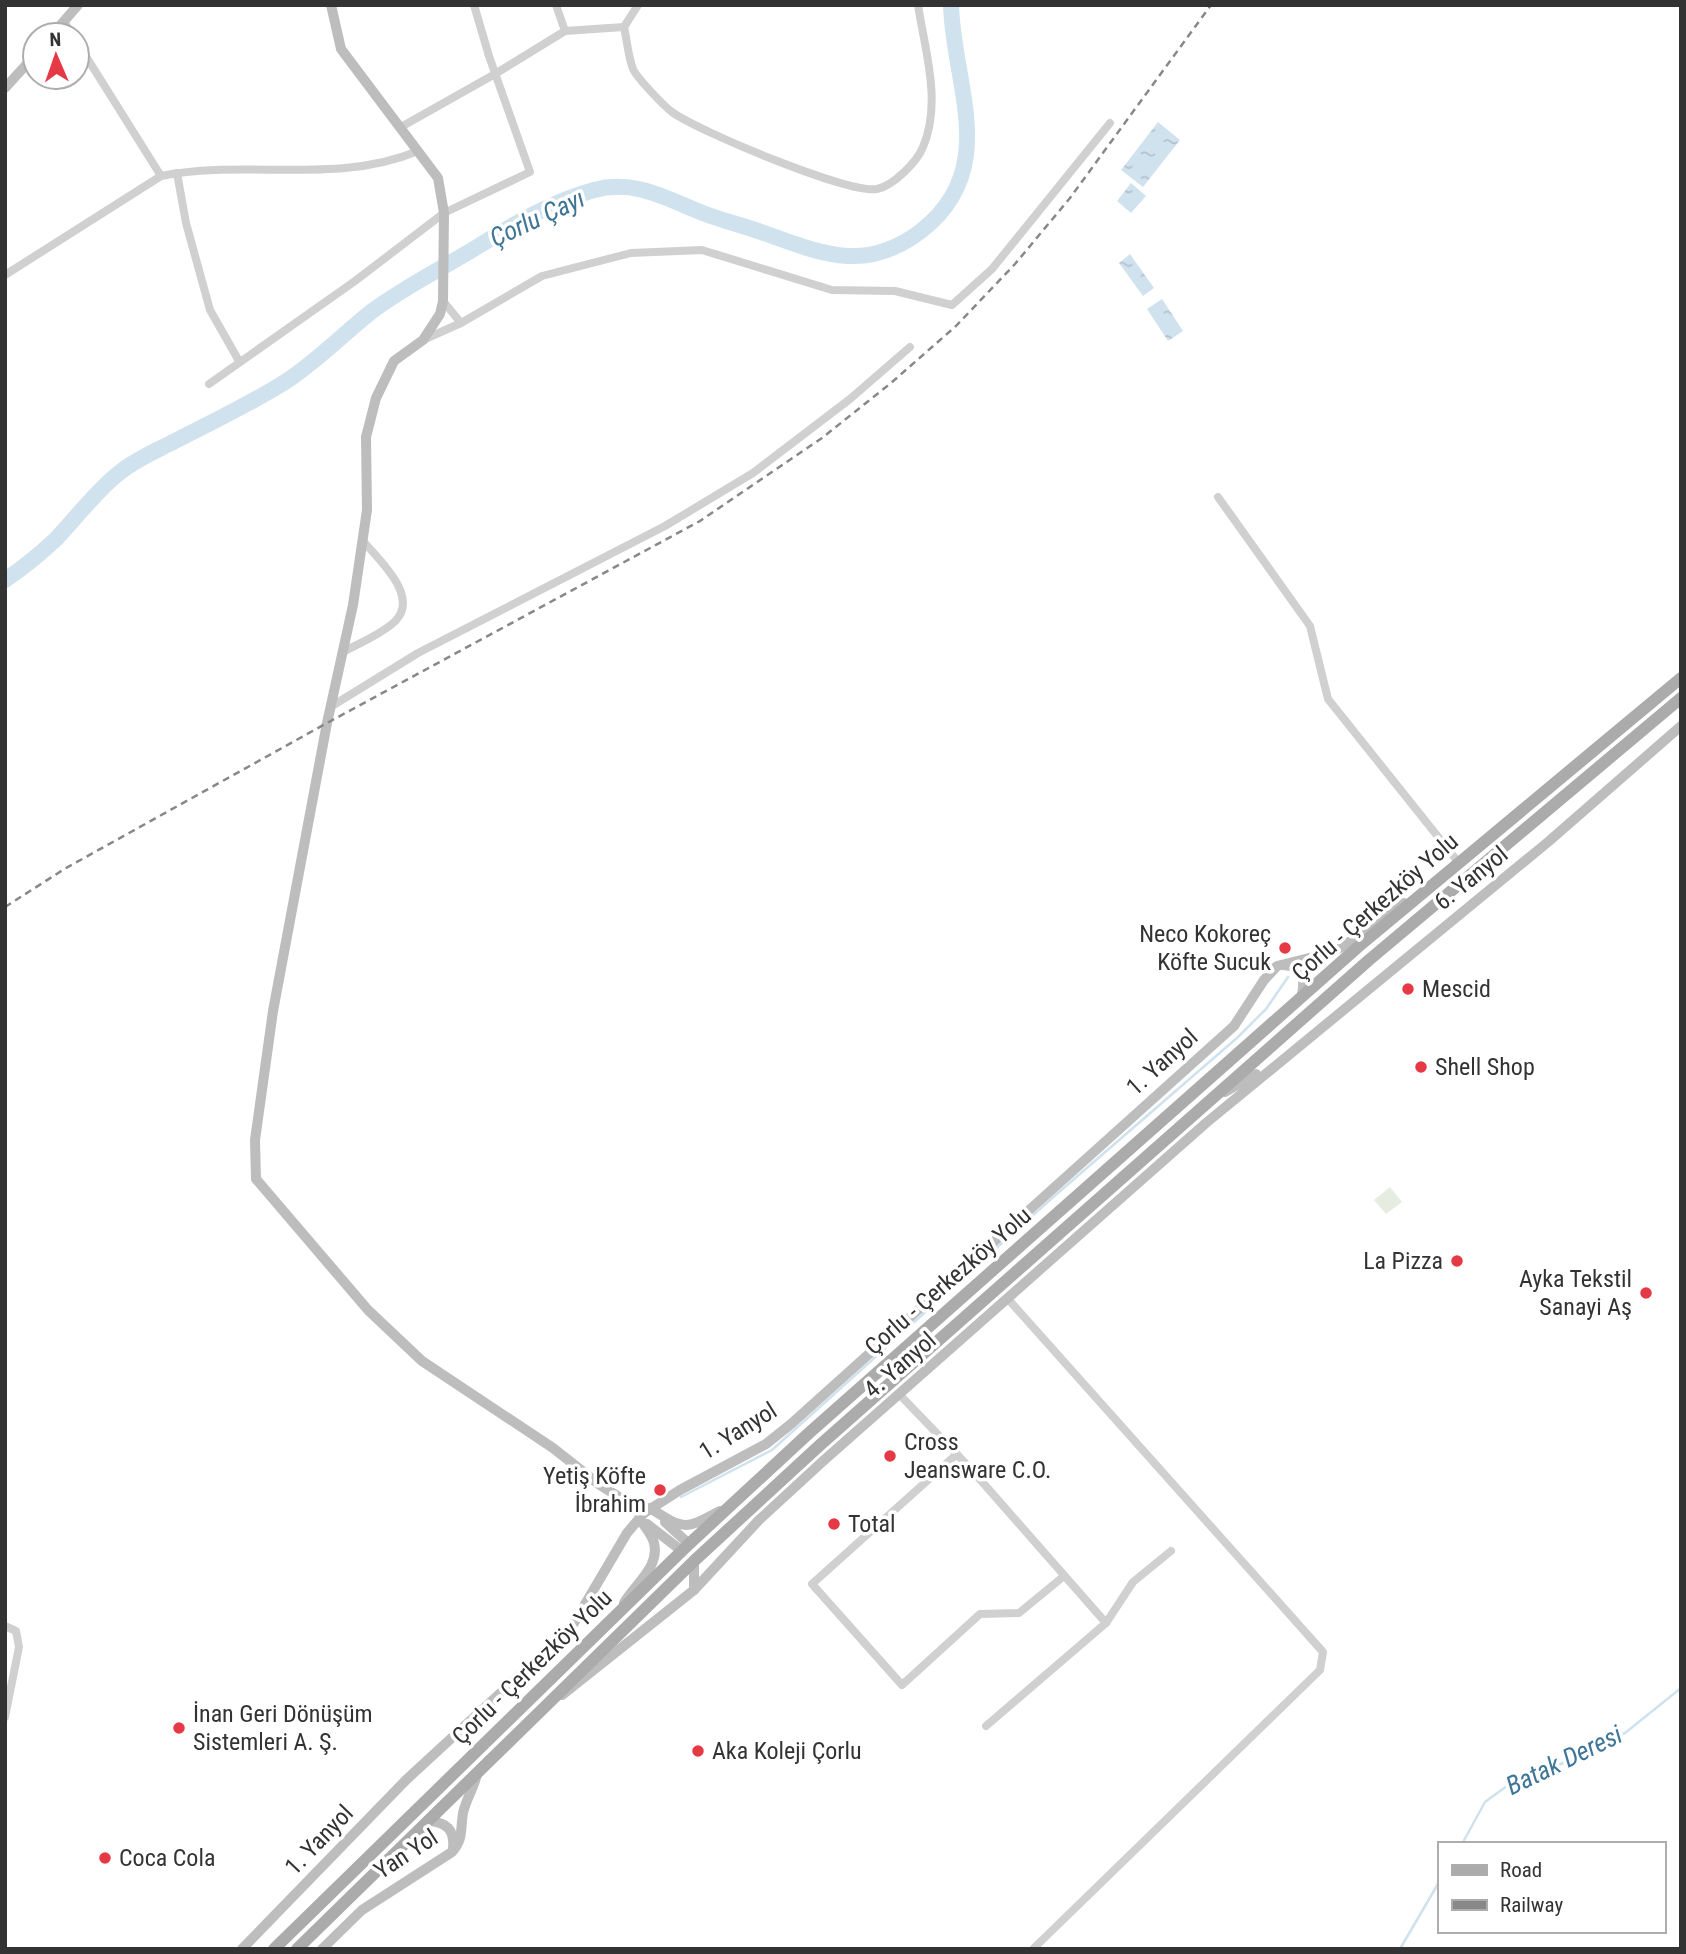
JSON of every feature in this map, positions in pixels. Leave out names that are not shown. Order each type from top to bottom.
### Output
[{"type":"main road","points":[[65,21],[78,5]]},
{"type":"main road","points":[[331,5],[341,49],[438,178],[444,212],[443,301],[440,314],[423,340],[394,362],[376,398],[366,438],[367,510],[363,541],[273,1011],[254,1140],[256,1179],[368,1310],[422,1361],[553,1448],[611,1493],[644,1513],[685,1548],[694,1561],[694,1590]]},
{"type":"main road","points":[[5,89],[21,71]]},
{"type":"main road","name":"Çorlu - Çerkezköy Yolu","points":[[274,1949],[685,1548],[818,1424],[1422,894],[1681,678]]},
{"type":"main road","name":"Çorlu - Çerkezköy Yolu","points":[[298,1949],[694,1561],[830,1437],[1369,960],[1681,698]]},
{"type":"main road","name":"6. Yanyol","points":[[1284,1057],[1539,850],[1681,726]]},
{"type":"main road","points":[[1277,966],[1329,953],[1342,947],[1382,917],[1422,894]]},
{"type":"main road","points":[[1277,966],[1292,966],[1301,972],[1304,984],[1301,999]]},
{"type":"main road","name":"1. Yanyol","points":[[242,1949],[406,1780],[571,1628],[627,1534],[644,1513],[766,1444],[792,1424],[1234,1026],[1264,980],[1277,966]]},
{"type":"main road","points":[[1208,1103],[1284,1057]]},
{"type":"main road","name":"4. Yanyol","points":[[547,1705],[579,1684],[694,1590],[758,1521],[1284,1057]]},
{"type":"main road","points":[[644,1513],[690,1526],[732,1504]]},
{"type":"main road","points":[[617,1615],[654,1559],[654,1544],[644,1513]]},
{"type":"main road","points":[[715,1542],[744,1531],[758,1521]]},
{"type":"main road","name":"Yan Yol","points":[[322,1949],[362,1910],[452,1852],[460,1843],[463,1811],[477,1774]]},
{"type":"main road","points":[[428,1821],[438,1821],[447,1826],[454,1839],[452,1852]]},
{"type":"street","points":[[209,384],[355,281],[444,212],[530,172],[474,5]]},
{"type":"street","points":[[555,5],[565,31]]},
{"type":"street","points":[[638,5],[624,27],[634,71],[672,112],[732,143],[842,184],[877,189],[902,175],[922,149],[932,114],[931,84],[918,5]]},
{"type":"street","points":[[401,127],[565,31],[624,27]]},
{"type":"street","points":[[91,62],[179,186],[186,223],[210,310],[239,362]]},
{"type":"street","points":[[423,340],[461,323],[542,276],[631,253],[702,250],[832,290],[895,291],[951,304],[992,269],[1111,123]]},
{"type":"street","points":[[5,275],[169,175],[189,170],[358,168],[401,158],[418,151]]},
{"type":"street","points":[[443,301],[461,323]]},
{"type":"street","points":[[332,706],[418,653],[665,526],[753,473],[850,399],[910,347]]},
{"type":"street","points":[[1218,497],[1310,626],[1328,699],[1459,863]]},
{"type":"street","points":[[343,652],[393,624],[402,609],[401,588],[363,541]]},
{"type":"street","points":[[1008,1299],[1323,1651],[1320,1670],[1034,1949]]},
{"type":"street","points":[[899,1394],[957,1454],[1107,1623]]},
{"type":"street","points":[[957,1454],[812,1584],[902,1685],[980,1614],[1019,1613],[1064,1576]]},
{"type":"street","points":[[986,1727],[1107,1623],[1133,1582],[1171,1551]]},
{"type":"street","points":[[5,1626],[16,1631],[19,1647],[5,1717]]},
{"type":"shaded area","points":[[1390,1187],[1402,1202],[1386,1214],[1374,1200]]},
{"type":"water","points":[[1158,122],[1180,140],[1143,187],[1121,170]]},
{"type":"water","points":[[1131,183],[1146,196],[1131,213],[1117,201]]},
{"type":"water","points":[[1130,254],[1154,288],[1143,296],[1119,263]]},
{"type":"water","points":[[1162,299],[1183,331],[1168,341],[1147,309]]},
{"type":"waterway","name":"Çorlu Çayı","points":[[5,580],[56,539],[102,488],[126,468],[285,382],[371,312],[410,286],[519,222],[578,195],[608,187],[645,190],[710,216],[803,247],[842,256],[881,252],[900,244],[921,231],[945,207],[960,181],[966,153],[967,125],[951,5]]},
{"type":"waterway","points":[[681,1497],[772,1450],[1051,1199],[1238,1037],[1266,1009],[1288,977]]},
{"type":"waterway","name":"Batak Deresi","points":[[1463,1842],[1485,1802],[1507,1786],[1538,1775],[1625,1733],[1681,1688]]},
{"type":"waterway","name":"Batak Deresi","points":[[1400,1949],[1438,1884]]},
{"type":"railway","points":[[5,907],[66,868],[327,723],[700,521],[822,438],[956,326],[1015,264],[1070,198],[1211,5]]},
{"type":"place","name":"Neco Kokoreç Köfte Sucuk","points":[[1285,948]]},
{"type":"place","name":"Mescid","points":[[1408,989]]},
{"type":"place","name":"Shell Shop","points":[[1421,1067]]},
{"type":"place","name":"La Pizza","points":[[1457,1261]]},
{"type":"place","name":"Ayka Tekstil Sanayi Aş","points":[[1646,1293]]},
{"type":"place","name":"Cross Jeansware C.O.","points":[[890,1456]]},
{"type":"place","name":"Yetiş Köfte İbrahim","points":[[660,1490]]},
{"type":"place","name":"Total","points":[[834,1524]]},
{"type":"place","name":"İnan Geri Dönüşüm Sistemleri A. Ş.","points":[[179,1728]]},
{"type":"place","name":"Aka Koleji Çorlu","points":[[698,1751]]},
{"type":"place","name":"Coca Cola","points":[[105,1858]]}]
